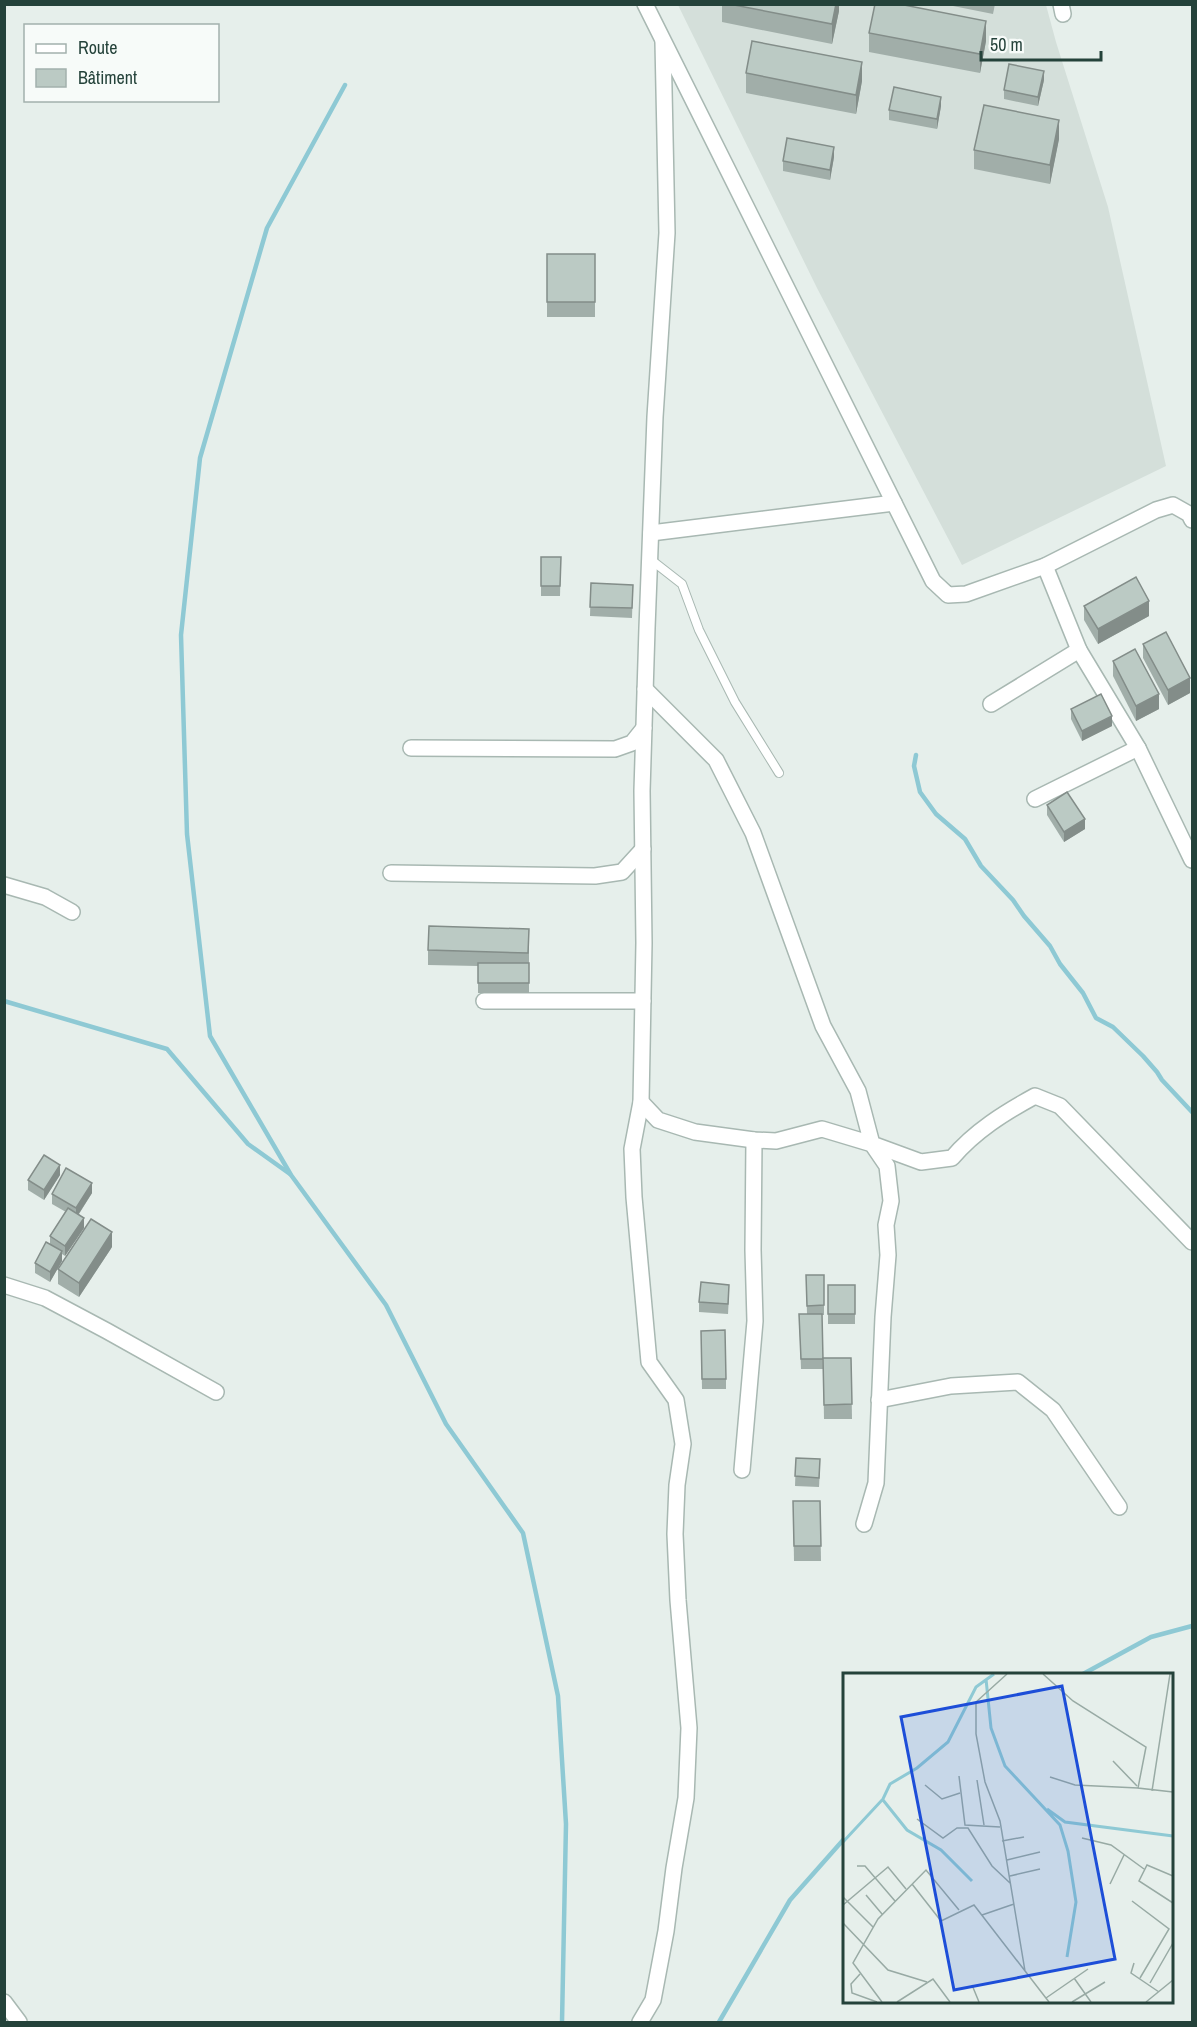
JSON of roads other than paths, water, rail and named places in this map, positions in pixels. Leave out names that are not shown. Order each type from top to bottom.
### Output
[{"type":"street","points":[[645,4],[933,581],[948,595],[966,594],[1045,566],[1156,510],[1173,505],[1189,514],[1192,520]]},
{"type":"street","points":[[640,2022],[653,2000],[666,1931],[686,1798],[689,1728],[675,1534],[677,1485],[683,1444],[676,1400],[649,1362],[634,1197],[632,1149],[641,1102],[645,689],[655,417],[667,233],[663,42]]},
{"type":"street","points":[[651,533],[894,503]]},
{"type":"street","points":[[1045,566],[1078,650],[1138,748],[1192,860]]},
{"type":"street","points":[[992,704],[1078,650]]},
{"type":"street","points":[[645,689],[716,760],[753,833],[823,1026],[858,1091],[872,1144],[887,1166],[891,1201],[886,1225],[888,1255],[876,1483],[864,1524]]},
{"type":"street","points":[[411,748],[615,749],[632,743],[644,728]]},
{"type":"street","points":[[1035,799],[1138,748]]},
{"type":"street","points":[[391,873],[595,876],[622,872],[643,849]]},
{"type":"street","points":[[4,885],[45,897],[72,912]]},
{"type":"street","points":[[484,1001],[643,1001]]},
{"type":"street","points":[[641,1102],[658,1120],[694,1132],[776,1141],[822,1129],[921,1162],[952,1158],[974,1135],[1008,1111],[1035,1096],[1060,1106],[1192,1242]]},
{"type":"street","points":[[742,1470],[755,1321],[754,1140]]},
{"type":"street","points":[[4,1285],[45,1298],[216,1392]]},
{"type":"street","points":[[879,1400],[951,1386],[1018,1382],[1053,1410],[1119,1507]]},
{"type":"street","points":[[4,2002],[20,2022]]},
{"type":"lane","points":[[650,559],[682,584],[699,630],[735,702],[779,772]]},
{"type":"waterway","points":[[345,85],[267,228],[200,458],[181,635],[187,834],[210,1036],[291,1175],[386,1305],[446,1424],[523,1533],[558,1696],[566,1824],[562,2022]]},
{"type":"waterway","points":[[916,755],[914,766],[920,792],[936,814],[965,839],[981,866],[1013,900],[1050,946],[1060,964],[1083,993],[1096,1018],[1113,1027],[1143,1056],[1192,1112]]},
{"type":"waterway","points":[[4,1001],[167,1049],[248,1144],[290,1174]]},
{"type":"waterway","points":[[1085,1673],[1151,1637],[1192,1626]]},
{"type":"waterway","points":[[719,2022],[790,1900],[843,1840]]}]
